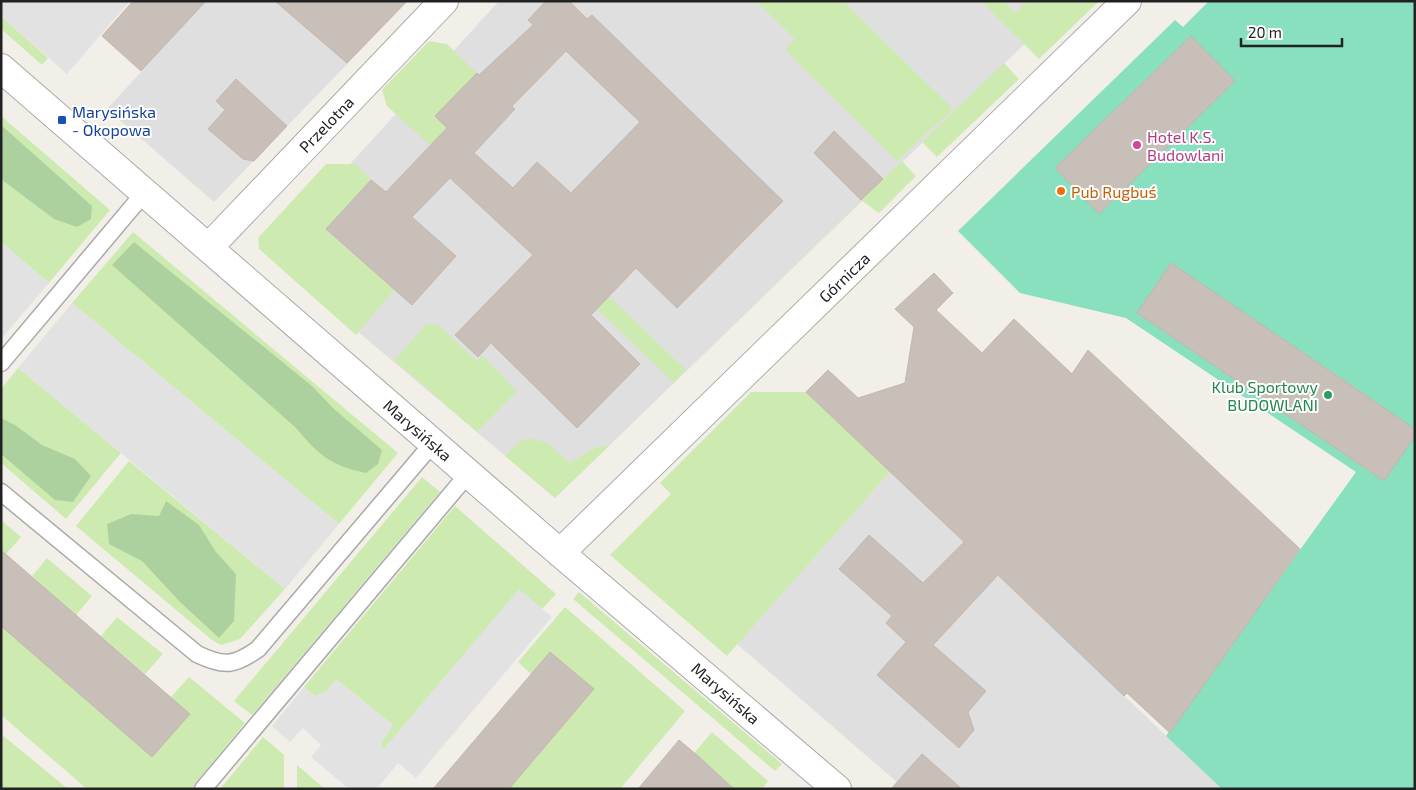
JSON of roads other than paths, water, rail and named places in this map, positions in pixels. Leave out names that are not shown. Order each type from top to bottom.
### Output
[{"type":"street","name":"Przelotna","points":[[209,247],[444,1]]},
{"type":"street","name":"Górnicza","points":[[560,553],[1127,1]]},
{"type":"street","name":"Marysińska","points":[[1,68],[146,192],[468,474],[837,789]]},
{"type":"lane","points":[[1,363],[146,192]]},
{"type":"lane","points":[[1,492],[197,654],[212,661],[230,664],[244,659],[258,649],[433,443]]},
{"type":"lane","points":[[203,789],[468,474]]},
{"type":"place","name":"Marysińska - Okopowa","points":[[62,120]]},
{"type":"place","name":"Hotel K.S. Budowlani","points":[[1137,145]]},
{"type":"place","name":"Pub Rugbuś","points":[[1061,191]]},
{"type":"place","name":"Klub Sportowy BUDOWLANI","points":[[1328,395]]}]
